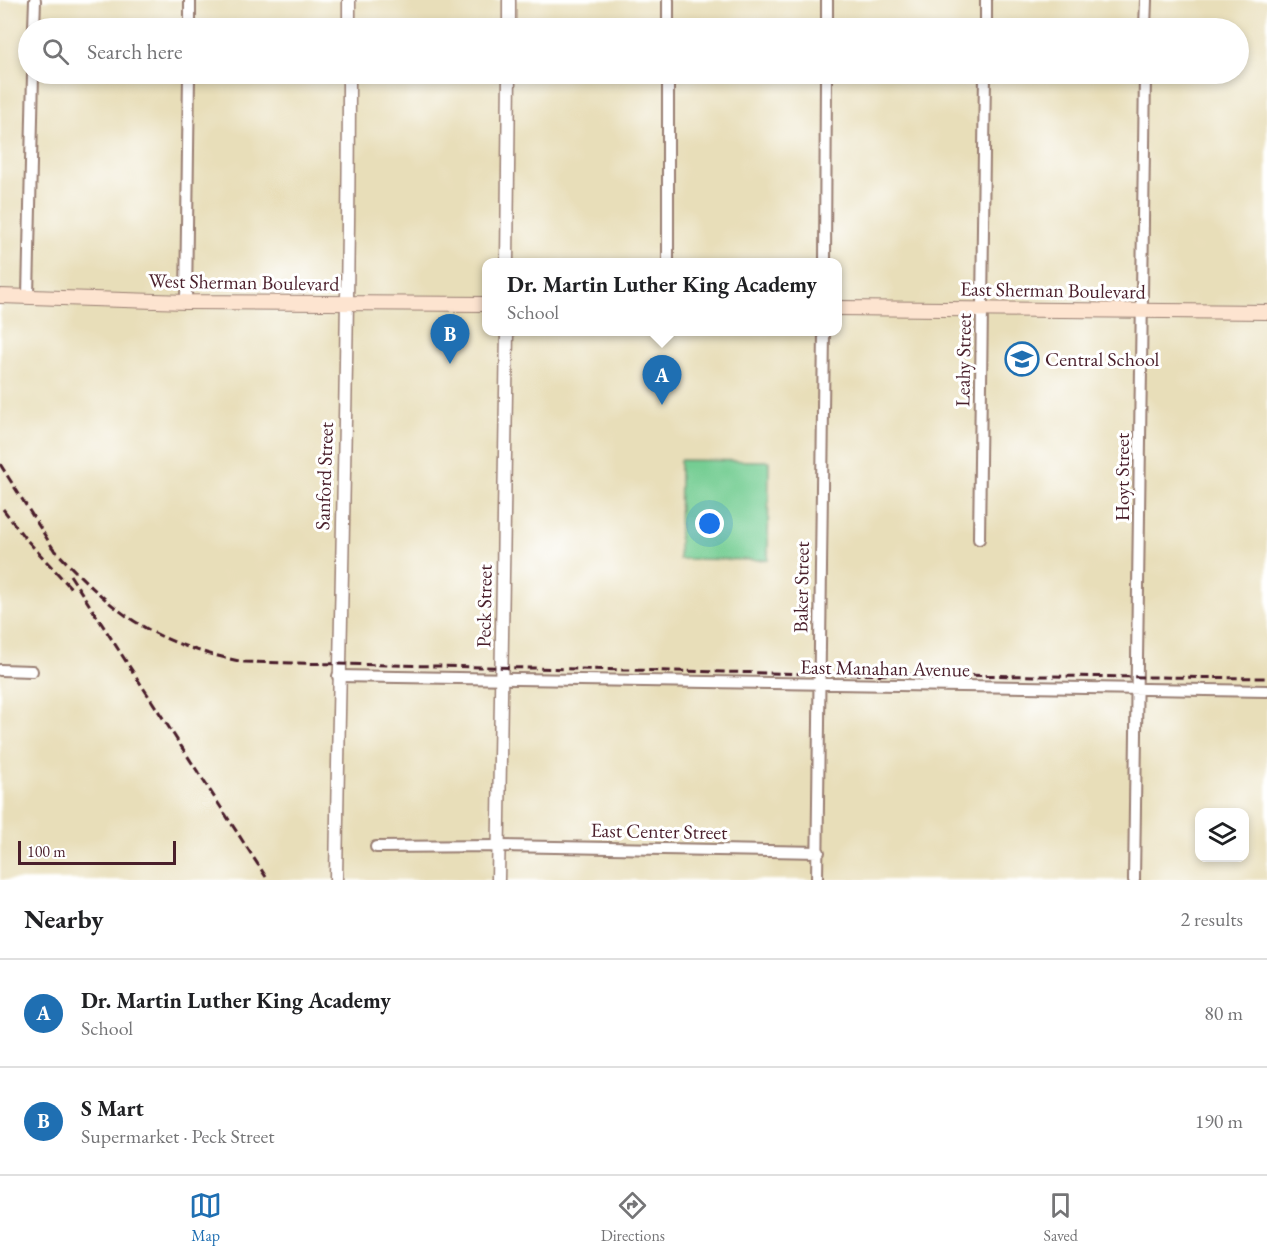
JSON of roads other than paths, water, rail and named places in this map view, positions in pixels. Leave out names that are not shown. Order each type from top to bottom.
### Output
[{"type":"main road","name":"West Sherman Boulevard","points":[[0,296],[186,302],[482,304]]},
{"type":"main road","name":"East Sherman Boulevard","points":[[842,308],[1267,312]]},
{"type":"street","points":[[34,0],[34,18]]},
{"type":"street","points":[[190,0],[190,18]]},
{"type":"street","points":[[349,0],[349,18]]},
{"type":"street","points":[[509,0],[509,18]]},
{"type":"street","points":[[668,0],[668,18]]},
{"type":"street","points":[[827,0],[827,18]]},
{"type":"street","points":[[986,0],[986,18]]},
{"type":"street","points":[[1145,18],[1146,0]]},
{"type":"street","points":[[28,296],[33,84]]},
{"type":"street","points":[[186,302],[189,84]]},
{"type":"street","name":"Sanford Street","points":[[336,880],[338,676],[349,303],[349,84]]},
{"type":"street","points":[[507,258],[509,84]]},
{"type":"street","points":[[668,84],[668,258]]},
{"type":"street","points":[[825,258],[826,84]]},
{"type":"street","name":"Leahy Street","points":[[979,539],[985,84]]},
{"type":"street","name":"Hoyt Street","points":[[1134,880],[1145,84]]},
{"type":"street","name":"Peck Street","points":[[498,880],[507,336]]},
{"type":"street","name":"Baker Street","points":[[817,880],[824,336]]},
{"type":"street","points":[[0,670],[32,671]]},
{"type":"street","name":"East Manahan Avenue","points":[[338,676],[1267,691]]},
{"type":"street","name":"East Center Street","points":[[376,847],[499,846],[819,852]]},
{"type":"railway","points":[[0,464],[56,553]]},
{"type":"railway","points":[[3,509],[24,537],[71,588]]},
{"type":"railway","points":[[51,546],[115,608],[136,622],[158,635],[183,645],[244,662],[818,674],[1267,678]]},
{"type":"railway","points":[[70,575],[268,880]]},
{"type":"place","name":"Central School","points":[[1022,359]]},
{"type":"place","name":"S Mart","points":[[450,364]]},
{"type":"place","name":"Dr. Martin Luther King Academy","points":[[662,405]]}]
